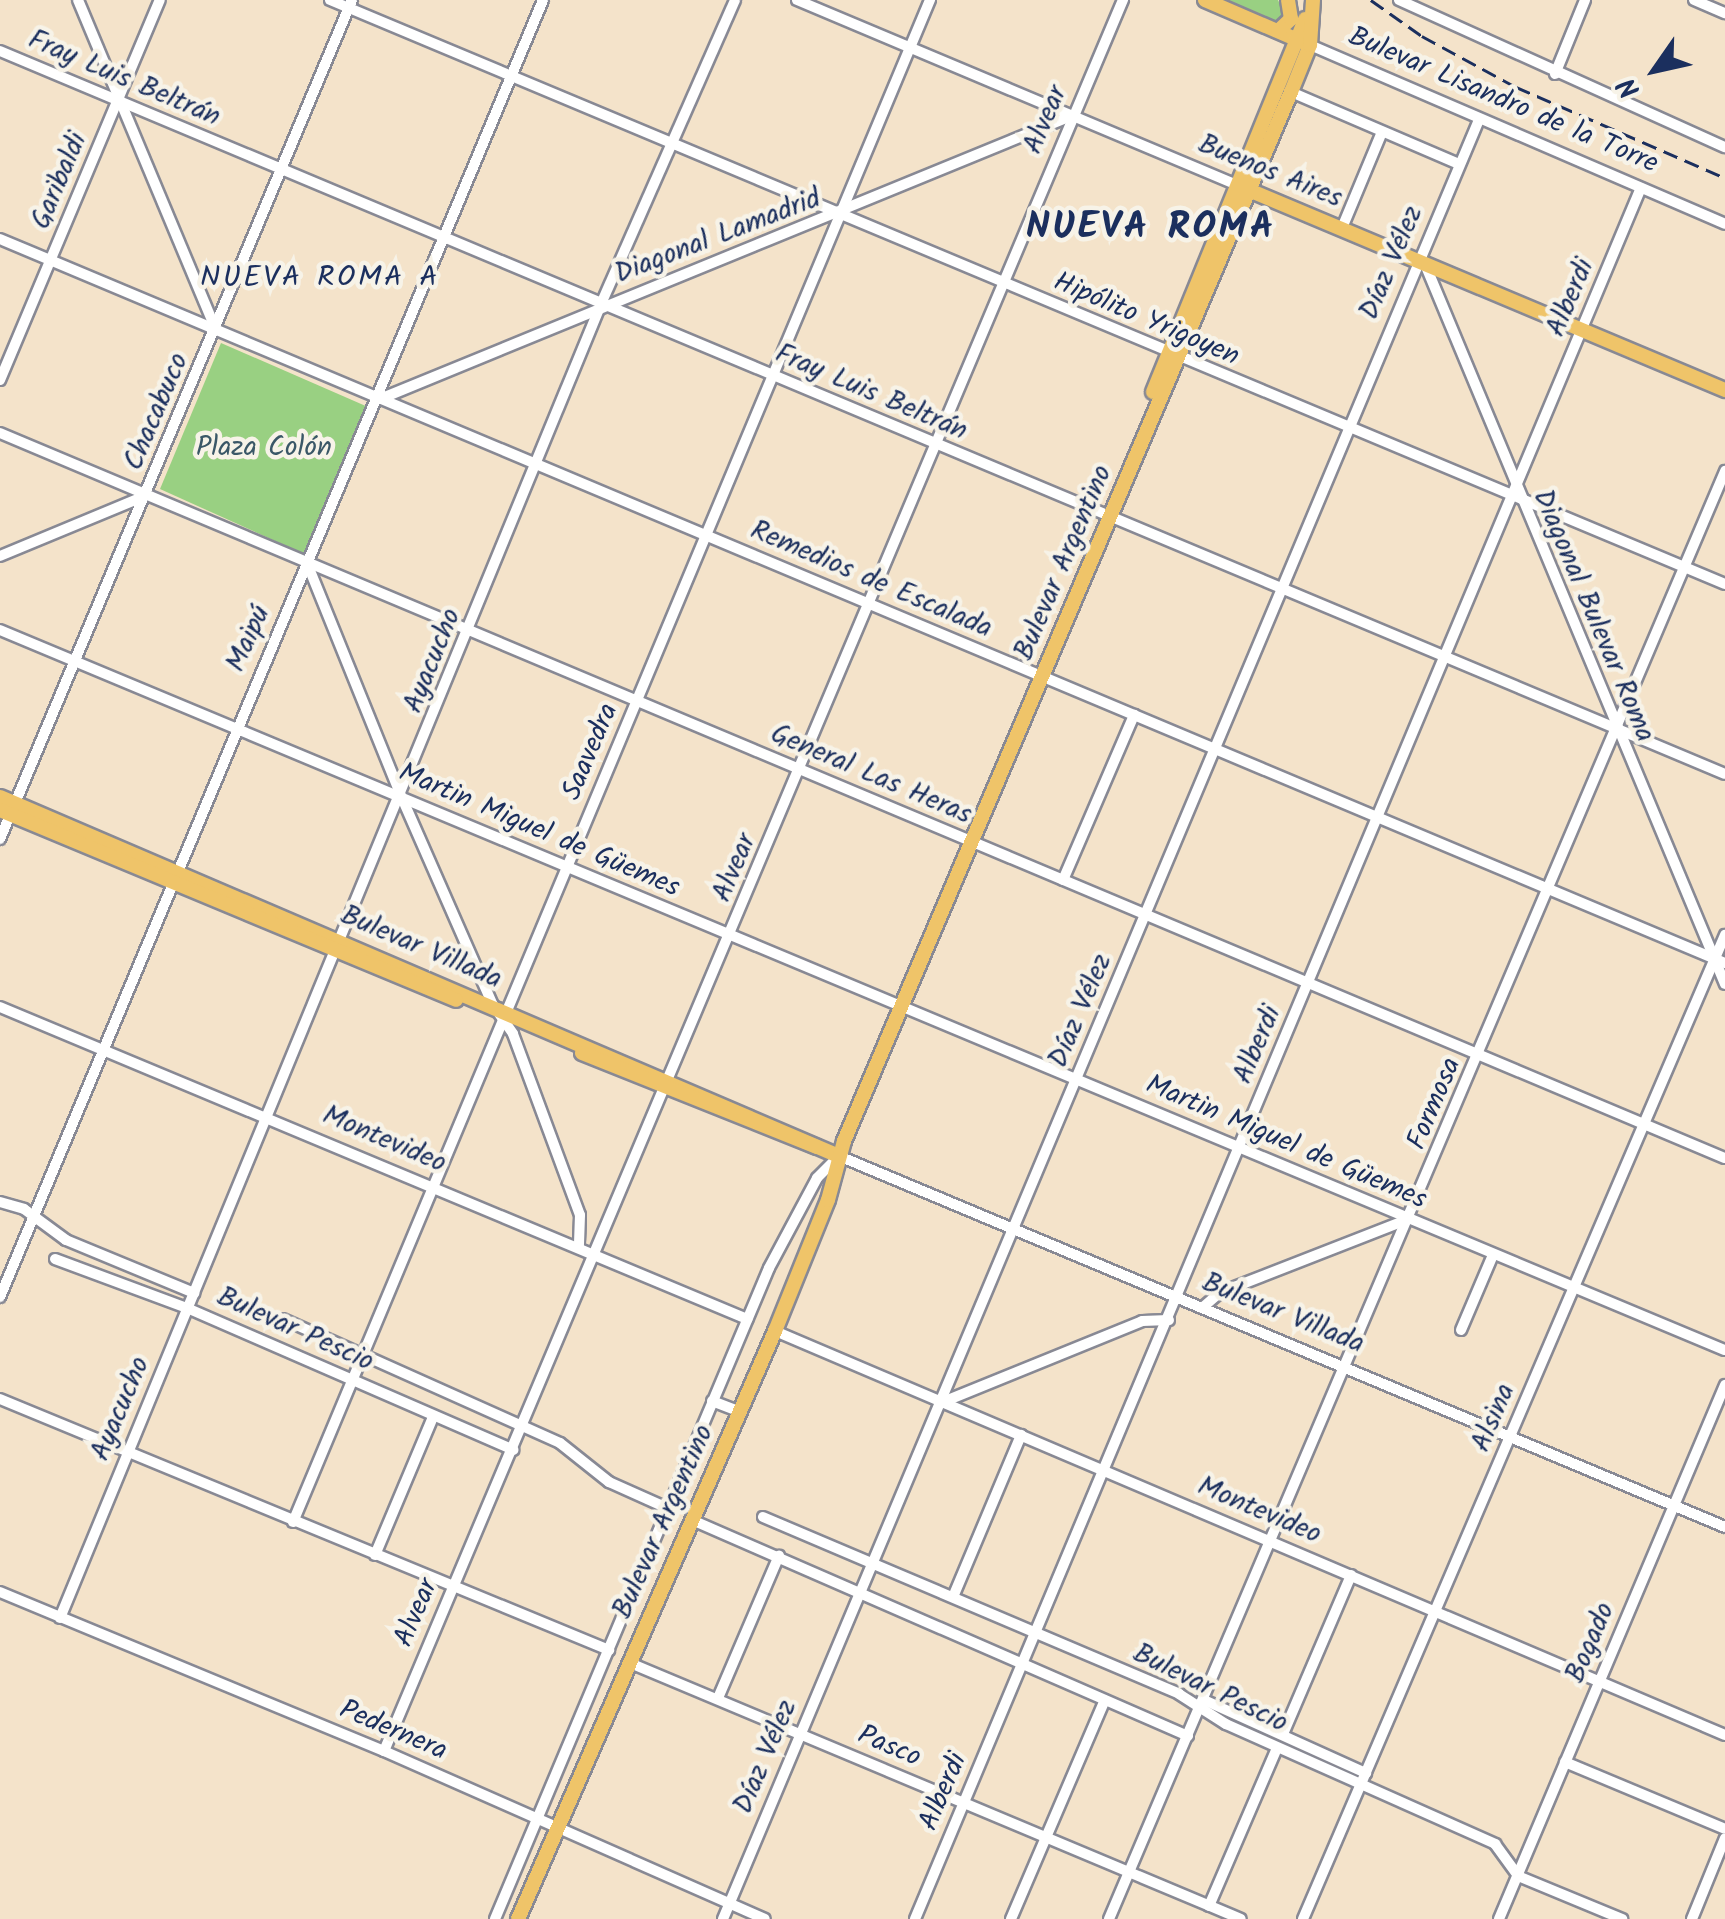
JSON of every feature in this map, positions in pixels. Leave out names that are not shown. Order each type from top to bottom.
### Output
[{"type":"main road","name":"Bulevar Lisandro de la Torre","points":[[1206,0],[1305,43]]},
{"type":"main road","points":[[1278,31],[1290,19],[1290,0],[1310,6]]},
{"type":"main road","name":"Bulevar Argentino","points":[[1244,188],[1291,92],[1305,43],[1310,6]]},
{"type":"main road","name":"Bulevar Argentino","points":[[518,1919],[775,1330],[806,1255],[844,1141],[899,1006],[1305,43]]},
{"type":"main road","name":"Buenos Aires","points":[[1244,188],[1725,390]]},
{"type":"main road","name":"Bulevar Villada","points":[[6,806],[501,1012],[797,1144],[839,1156]]},
{"type":"street","points":[[78,0],[216,330]]},
{"type":"street","name":"Garibaldi","points":[[0,380],[160,0]]},
{"type":"street","name":"Hipólito Yrigoyen","points":[[330,0],[350,4],[1173,356],[1516,493],[1725,584]]},
{"type":"street","name":"Maipú","points":[[0,1297],[234,729],[379,399],[543,0]]},
{"type":"street","name":"Ayacucho","points":[[60,1618],[402,798],[601,304],[735,0]]},
{"type":"street","name":"Buenos Aires","points":[[796,0],[1244,188]]},
{"type":"street","name":"Saavedra","points":[[293,1522],[501,1012],[567,867],[930,0]]},
{"type":"street","name":"Alvear","points":[[384,1751],[669,1084],[1123,0]]},
{"type":"street","points":[[1399,0],[1555,74],[1725,147]]},
{"type":"street","points":[[1555,74],[1585,0]]},
{"type":"street","points":[[1694,0],[1725,13]]},
{"type":"street","name":"Chacabuco","points":[[0,839],[6,806],[75,662],[350,4]]},
{"type":"street","name":"Bulevar Lisandro de la Torre","points":[[1305,43],[1725,224]]},
{"type":"street","name":"Fray Luis Beltrán","points":[[0,51],[1725,774]]},
{"type":"street","points":[[1291,92],[1459,164]]},
{"type":"street","name":"Diagonal Lamadrid","points":[[379,399],[601,304],[840,215],[1072,116]]},
{"type":"street","name":"Díaz Vélez","points":[[723,1919],[876,1564],[1479,120]]},
{"type":"street","points":[[1342,228],[1382,132]]},
{"type":"street","name":"Alberdi","points":[[915,1919],[1641,188]]},
{"type":"street","name":"Remedios de Escalada","points":[[0,239],[1720,961]]},
{"type":"street","name":"Diagonal Bulevar Roma","points":[[1420,262],[1616,730],[1720,961],[1725,984]]},
{"type":"street","name":"General Las Heras","points":[[0,433],[1725,1158]]},
{"type":"street","name":"Formosa","points":[[1109,1919],[1273,1541],[1344,1366],[1481,1056],[1725,471]]},
{"type":"street","points":[[0,556],[146,495]]},
{"type":"street","points":[[307,563],[402,798],[501,1012],[580,1215],[578,1247]]},
{"type":"street","name":"Martin Miguel de Güemes","points":[[0,630],[1725,1350]]},
{"type":"street","points":[[1063,880],[1134,715]]},
{"type":"street","name":"Alsina","points":[[1303,1919],[1573,1288],[1720,961],[1725,935]]},
{"type":"street","name":"Montevideo","points":[[0,1007],[270,1116],[747,1319]]},
{"type":"street","points":[[495,1919],[747,1319],[809,1191],[839,1156]]},
{"type":"street","name":"Bulevar Villada","points":[[839,1156],[1725,1526]]},
{"type":"street","name":"Bulevar Pescio","points":[[0,1202],[35,1216],[66,1240],[194,1293]]},
{"type":"street","points":[[1202,1308],[1219,1293],[1410,1219]]},
{"type":"street","points":[[783,1247],[806,1255]]},
{"type":"street","points":[[1461,1330],[1493,1254]]},
{"type":"street","name":"Bulevar Pescio","points":[[55,1259],[188,1308],[513,1450]]},
{"type":"street","name":"Bulevar Pescio","points":[[283,1319],[560,1443],[610,1482],[667,1508]]},
{"type":"street","points":[[943,1402],[1142,1321],[1169,1320]]},
{"type":"street","name":"Montevideo","points":[[775,1330],[1725,1735]]},
{"type":"street","name":"Bogado","points":[[1498,1919],[1725,1385]]},
{"type":"street","points":[[0,1399],[609,1650]]},
{"type":"street","points":[[712,1401],[740,1412]]},
{"type":"street","points":[[375,1555],[432,1416]]},
{"type":"street","points":[[953,1597],[1021,1435]]},
{"type":"street","name":"Bulevar Pescio","points":[[763,1517],[1203,1704],[1276,1748],[1364,1779],[1495,1844],[1518,1876],[1622,1919]]},
{"type":"street","name":"Bulevar Pescio","points":[[692,1520],[1188,1736]]},
{"type":"street","points":[[718,1698],[779,1556]]},
{"type":"street","points":[[1284,1734],[1352,1575]]},
{"type":"street","name":"Pedernera","points":[[0,1592],[384,1751],[765,1919]]},
{"type":"street","name":"Pasco","points":[[630,1663],[1241,1919]]},
{"type":"street","points":[[1011,1919],[1105,1700]]},
{"type":"street","points":[[1203,1704],[1284,1734],[1364,1779]]},
{"type":"street","points":[[1209,1906],[1276,1748]]},
{"type":"street","points":[[1565,1762],[1725,1829]]},
{"type":"street","points":[[1692,1919],[1725,1838]]},
{"type":"green space","points":[[1221,0],[1278,0],[1287,17],[1280,25]]},
{"type":"green space","name":"Plaza Colón","points":[[221,343],[368,407],[304,554],[160,489]]},
{"type":"railway","points":[[1371,0],[1422,36],[1516,87],[1725,178]]},
{"type":"district","name":"NUEVA ROMA","points":[[1151,229]]},
{"type":"district","name":"NUEVA ROMA A","points":[[320,278]]}]
